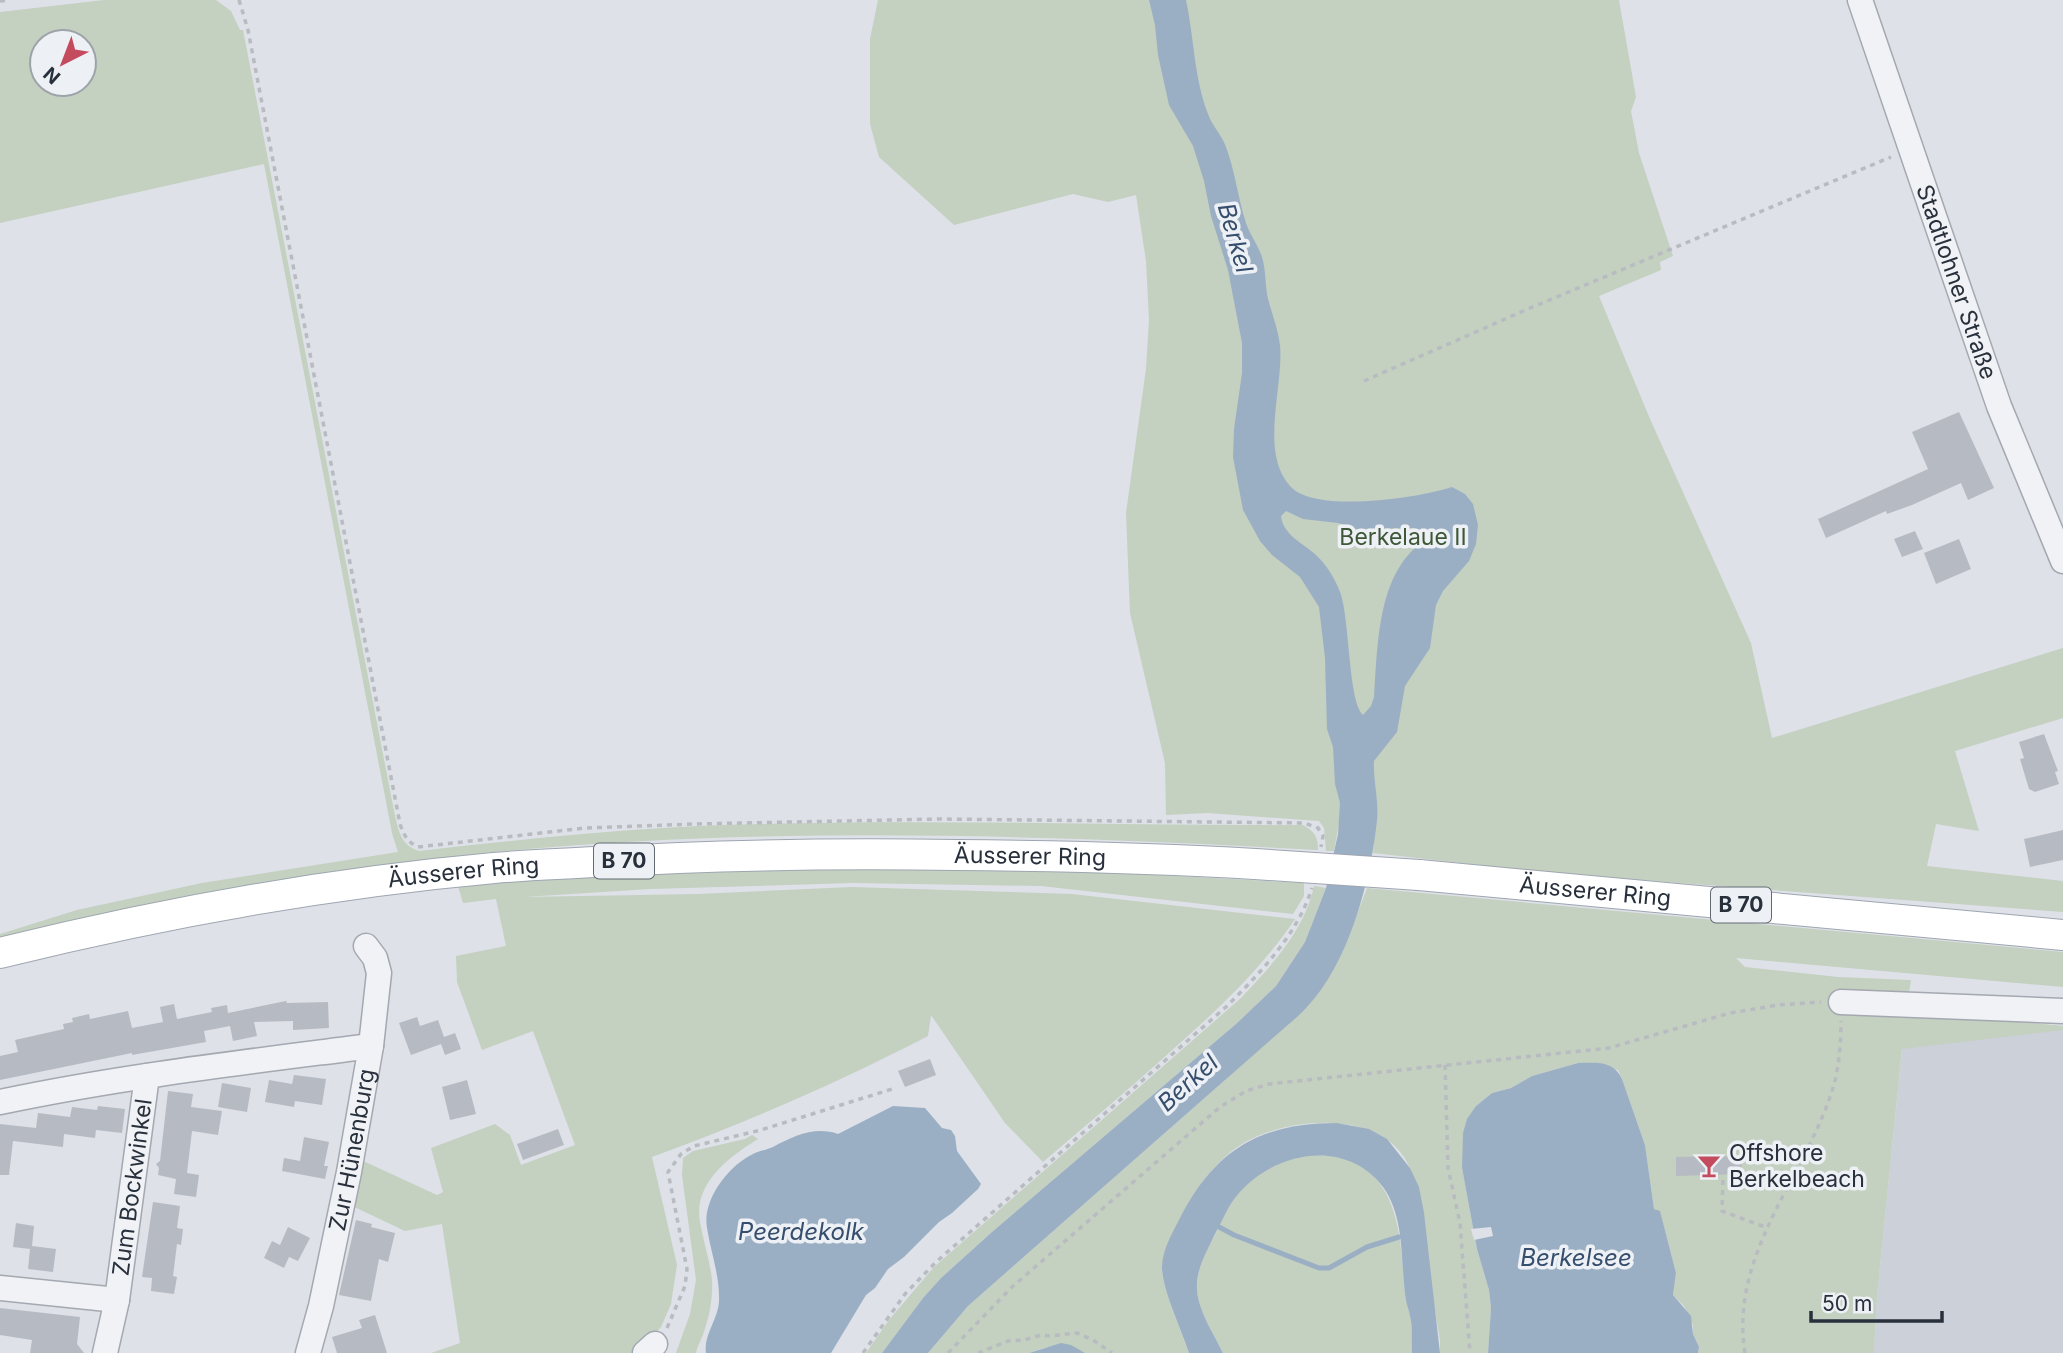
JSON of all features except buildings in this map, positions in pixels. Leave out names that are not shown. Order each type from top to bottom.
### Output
[{"type":"main road","name":"Äusserer Ring","points":[[0,953],[102,928],[222,905],[362,883],[495,868],[677,858],[896,854],[1147,857],[1419,875],[2063,935]]},
{"type":"street","name":"Stadtlohner Straße","points":[[1860,0],[1999,406],[2055,522],[2063,561]]},
{"type":"street","name":"Zur Hünenburg","points":[[308,1353],[321,1306],[349,1172],[371,1046],[379,973],[375,958],[366,946]]},
{"type":"street","points":[[1841,1002],[2063,1011]]},
{"type":"street","name":"Zum Bockwinkel","points":[[0,1102],[147,1076],[371,1046]]},
{"type":"street","name":"Zum Bockwinkel","points":[[105,1353],[117,1300],[147,1076]]},
{"type":"street","name":"Zum Bockwinkel","points":[[0,1289],[117,1300]]},
{"type":"path","points":[[0,1],[10,0]]},
{"type":"path","points":[[239,0],[248,30],[400,824],[406,839],[418,847],[585,828],[940,819],[1304,823],[1318,828],[1323,836],[1321,849]]},
{"type":"path","points":[[1364,381],[1909,149]]},
{"type":"path","points":[[863,1353],[905,1294],[936,1262],[1227,1006],[1259,974],[1282,945],[1309,898],[1312,886]]},
{"type":"path","points":[[948,1353],[1012,1287],[1234,1097],[1246,1091],[1269,1084],[1609,1048],[1730,1013],[1809,1002],[1841,1002],[1841,1035],[1833,1089],[1811,1143],[1753,1259],[1742,1312],[1745,1353]]},
{"type":"path","points":[[1445,1065],[1448,1168],[1460,1223],[1470,1353]]},
{"type":"path","points":[[650,1348],[673,1316],[685,1286],[687,1269],[668,1172],[681,1154],[694,1146],[761,1130],[891,1089]]},
{"type":"path","points":[[1723,1180],[1722,1211],[1768,1228]]},
{"type":"path","points":[[978,1353],[1007,1341],[1041,1335],[1077,1333],[1112,1353]]},
{"type":"shaded area","points":[[1906,1012],[2063,1026],[2063,1353],[1874,1353],[1877,1296]]},
{"type":"green space","points":[[104,0],[216,0],[231,11],[240,30],[243,30],[394,811],[404,840],[419,851],[677,827],[898,822],[1303,825],[1315,835],[1318,850],[1013,837],[809,836],[606,843],[474,854],[411,863],[0,940],[0,934],[77,910],[202,883],[398,852],[392,833],[264,164],[0,223],[0,12]]},
{"type":"green space","name":"Berkelaue II","points":[[878,0],[1619,0],[1636,97],[1631,111],[1639,153],[1673,256],[1660,262],[1661,270],[1599,296],[1650,419],[1751,643],[1772,738],[2063,648],[2063,718],[1955,751],[1979,831],[1936,824],[1927,866],[2063,881],[2063,912],[1560,874],[1373,853],[1374,838],[1339,823],[1334,851],[1326,851],[1324,828],[1319,821],[1207,813],[1166,815],[1165,763],[1130,613],[1126,513],[1146,369],[1149,320],[1146,261],[1136,195],[1108,202],[1073,194],[954,225],[879,157],[870,124],[870,39]]},
{"type":"green space","points":[[719,868],[1067,870],[1304,883],[1304,896],[1293,914],[1041,886],[853,883],[650,889],[524,897],[699,894],[852,887],[1072,894],[1295,919],[1267,956],[1221,1006],[1043,1162],[1005,1123],[931,1015],[928,1036],[792,1101],[652,1157],[677,1265],[671,1304],[661,1327],[638,1353],[431,1353],[460,1343],[442,1224],[405,1231],[348,1204],[361,1160],[437,1195],[443,1192],[431,1148],[495,1124],[510,1135],[521,1165],[575,1145],[533,1031],[482,1050],[457,982],[456,956],[506,946],[496,899],[463,903],[458,886],[521,879]]},
{"type":"green space","points":[[1314,886],[1326,888],[1305,942],[1276,986],[1236,1024],[941,1278],[882,1353],[866,1353],[889,1320],[934,1267],[1241,998],[1275,960],[1295,932],[1310,902]]},
{"type":"green space","points":[[1367,888],[2063,952],[2063,987],[1736,958],[1745,967],[1838,977],[1911,980],[1906,1012],[2063,1026],[2063,1030],[1902,1049],[1877,1296],[1874,1353],[1698,1353],[1693,1325],[1684,1306],[1673,1295],[1676,1273],[1660,1212],[1654,1209],[1645,1145],[1622,1079],[1618,1070],[1578,1063],[1532,1076],[1511,1088],[1492,1093],[1476,1106],[1462,1168],[1477,1249],[1489,1290],[1491,1308],[1488,1353],[1440,1353],[1414,1179],[1397,1148],[1378,1134],[1355,1126],[1330,1123],[1304,1124],[1255,1137],[1224,1157],[1197,1191],[1183,1216],[1162,1267],[1168,1296],[1189,1353],[1085,1353],[1057,1346],[1029,1353],[928,1353],[968,1306],[1225,1080],[1329,975],[1350,933]]},
{"type":"green space","points":[[752,1135],[758,1139],[725,1163],[708,1183],[702,1195],[700,1222],[711,1273],[711,1304],[696,1353],[676,1353],[690,1314],[696,1280],[682,1175],[683,1158],[693,1151]]},
{"type":"green space","points":[[1306,1155],[1339,1157],[1361,1166],[1375,1178],[1386,1193],[1398,1228],[1404,1288],[1411,1320],[1412,1353],[1223,1353],[1203,1313],[1198,1296],[1198,1275],[1205,1255],[1226,1211],[1243,1188],[1272,1167]]},
{"type":"water","name":"Berkel","points":[[1149,0],[1186,0],[1203,100],[1226,147],[1246,223],[1262,257],[1268,299],[1280,345],[1274,439],[1282,474],[1292,488],[1305,496],[1345,502],[1394,499],[1452,487],[1465,494],[1473,504],[1478,525],[1476,544],[1469,561],[1443,591],[1436,605],[1430,648],[1405,686],[1397,732],[1374,761],[1377,813],[1374,843],[1363,894],[1346,945],[1321,990],[1297,1017],[968,1306],[928,1353],[882,1353],[941,1278],[1236,1024],[1276,986],[1305,942],[1326,888],[1338,834],[1340,803],[1335,784],[1333,747],[1327,729],[1325,658],[1319,607],[1300,577],[1272,555],[1260,541],[1243,510],[1233,457],[1242,373],[1242,343],[1228,270],[1211,216],[1204,181],[1193,146],[1169,105],[1158,55]],"holes":[[[1286,511],[1303,519],[1338,523],[1356,529],[1414,528],[1424,533],[1424,538],[1402,563],[1388,593],[1380,628],[1374,697],[1371,706],[1363,715],[1354,694],[1346,620],[1338,587],[1320,559],[1285,528],[1281,516]]]},
{"type":"water","name":"Berkelsee","points":[[1578,1063],[1609,1066],[1614,1068],[1622,1079],[1645,1145],[1654,1209],[1660,1211],[1676,1273],[1673,1295],[1691,1316],[1698,1353],[1488,1353],[1491,1308],[1489,1290],[1477,1249],[1462,1168],[1463,1133],[1467,1119],[1476,1106],[1492,1093],[1511,1088],[1532,1076]]},
{"type":"water","name":"Peerdekolk","points":[[893,1106],[925,1108],[942,1128],[951,1130],[955,1136],[957,1151],[981,1184],[978,1189],[888,1269],[875,1288],[866,1295],[831,1353],[706,1353],[707,1340],[719,1302],[707,1217],[713,1195],[726,1175],[744,1159],[789,1139],[821,1131],[838,1134]]},
{"type":"water","points":[[1337,1123],[1369,1129],[1387,1139],[1410,1168],[1419,1187],[1440,1353],[1412,1353],[1399,1227],[1383,1187],[1368,1171],[1350,1161],[1331,1156],[1311,1156],[1272,1167],[1254,1179],[1232,1202],[1200,1267],[1197,1282],[1200,1306],[1223,1353],[1189,1353],[1168,1297],[1162,1266],[1169,1240],[1195,1193],[1209,1173],[1244,1144],[1285,1128]]},
{"type":"water","points":[[1061,1343],[1085,1353],[1029,1353]]},
{"type":"pier","points":[[1491,1227],[1493,1236],[1474,1240],[1471,1229]]},
{"type":"waterway","points":[[1219,1227],[1319,1268],[1329,1268],[1367,1247],[1399,1237]]},
{"type":"place","name":"Offshore Berkelbeach","points":[[1709,1166]]}]
